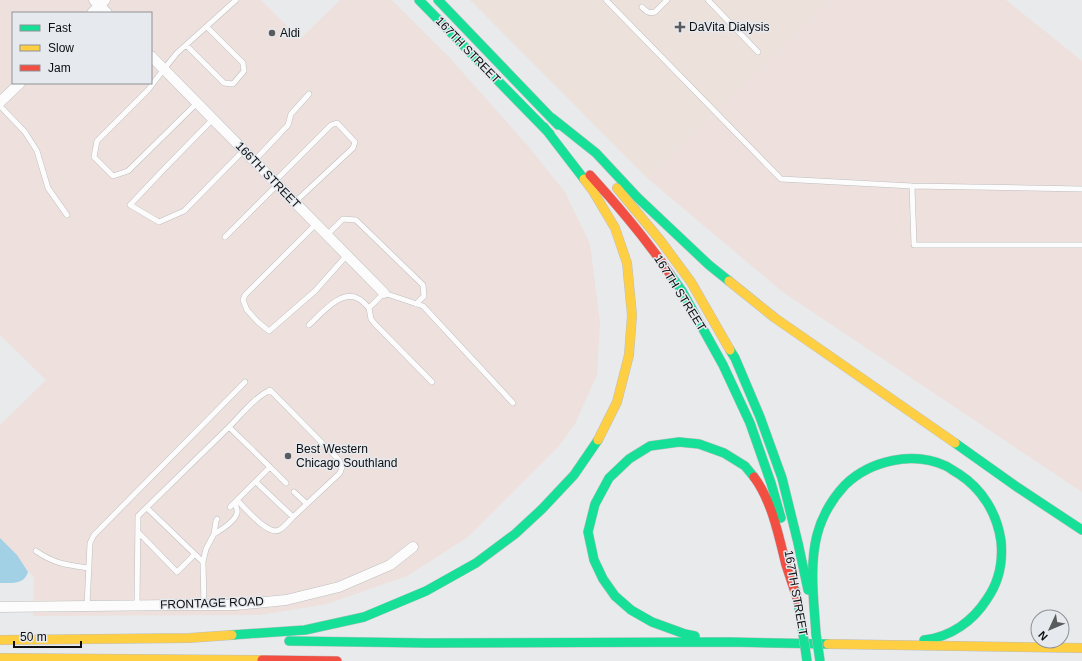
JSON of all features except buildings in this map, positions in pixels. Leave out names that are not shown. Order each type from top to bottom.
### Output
[{"type":"main road","name":"167TH STREET","points":[[419,0],[576,160],[618,206],[653,249],[682,291],[723,364],[750,423],[771,483],[789,548],[807,661]]},
{"type":"main road","name":"167TH STREET","points":[[438,0],[552,118],[627,200],[660,240],[691,282],[735,358],[760,417],[782,478],[798,544],[820,661]]},
{"type":"main road","points":[[552,118],[596,153],[638,198],[709,265],[775,318],[1017,487],[1082,530]]},
{"type":"main road","points":[[189,638],[305,630],[364,617],[426,591],[476,563],[515,534],[542,509],[574,475],[598,440],[617,402],[629,354],[632,316],[627,263],[615,228],[592,191],[544,127]]},
{"type":"main road","points":[[729,642],[684,634],[652,622],[631,610],[615,596],[594,560],[588,532],[595,504],[609,478],[629,459],[650,446],[679,442],[699,444],[724,453],[746,466],[761,487],[776,526],[798,601]]},
{"type":"main road","points":[[816,634],[813,574],[815,551],[820,523],[833,498],[850,479],[871,466],[880,463],[895,459],[910,458],[923,459],[943,465],[962,475],[976,487],[992,511],[999,531],[1001,548],[997,580],[990,596],[978,612],[969,621],[955,631],[929,640],[888,641],[874,645]]},
{"type":"main road","points":[[0,640],[189,638],[427,643],[729,642],[1082,648]]},
{"type":"main road","points":[[0,658],[338,661]]},
{"type":"street","points":[[93,12],[100,2],[106,12]]},
{"type":"street","name":"166TH STREET","points":[[152,57],[384,293]]},
{"type":"street","points":[[0,102],[19,84]]},
{"type":"street","name":"FRONTAGE ROAD","points":[[0,607],[235,605],[286,600],[339,587],[390,565],[412,548]]},
{"type":"lane","points":[[197,102],[128,171],[113,176],[94,157],[97,141],[148,90],[177,53],[236,0]]},
{"type":"lane","points":[[606,0],[781,179],[912,186],[1082,190]]},
{"type":"lane","points":[[642,7],[646,12],[652,13],[667,0]]},
{"type":"lane","points":[[708,0],[758,52]]},
{"type":"lane","points":[[186,45],[224,83],[233,84],[244,70],[243,63],[207,27]]},
{"type":"lane","points":[[254,161],[288,125],[291,114],[309,94]]},
{"type":"lane","points":[[0,106],[25,132],[36,151],[48,188],[68,215]]},
{"type":"lane","points":[[213,119],[130,205],[159,222],[184,212],[244,150]]},
{"type":"lane","points":[[225,237],[331,125],[337,123],[355,142],[353,148],[295,202]]},
{"type":"lane","points":[[912,186],[914,245],[1082,245]]},
{"type":"lane","points":[[327,235],[344,219],[356,220],[423,285],[424,296],[416,304]]},
{"type":"lane","points":[[316,224],[245,295],[243,300],[247,310],[258,322],[269,331],[315,291],[347,255]]},
{"type":"lane","points":[[369,308],[384,293],[423,306],[513,403]]},
{"type":"lane","points":[[309,325],[333,302],[349,296],[359,299],[369,308],[371,319],[375,324],[432,382]]},
{"type":"lane","points":[[87,606],[90,543],[94,534],[246,382]]},
{"type":"lane","points":[[137,605],[138,516],[254,401],[270,390],[339,460],[342,467],[340,473],[279,530],[273,532],[265,528],[234,504]]},
{"type":"lane","points":[[229,427],[286,483]]},
{"type":"lane","points":[[234,504],[270,467]]},
{"type":"lane","points":[[256,482],[293,517]]},
{"type":"lane","points":[[294,492],[307,504]]},
{"type":"lane","points":[[214,534],[223,529],[234,518],[237,513],[237,509],[234,504]]},
{"type":"lane","points":[[147,508],[194,555],[203,562]]},
{"type":"lane","points":[[204,605],[203,562],[206,549],[214,534],[216,521],[218,519]]},
{"type":"lane","points":[[138,532],[177,572],[194,555]]},
{"type":"lane","points":[[36,551],[52,561],[89,568]]},
{"type":"shaded area","points":[[0,0],[261,0],[300,39],[340,0],[392,0],[450,58],[528,146],[565,192],[590,244],[600,323],[597,375],[575,424],[558,447],[468,537],[407,576],[327,604],[261,615],[33,616],[34,577],[0,541],[0,425],[46,380],[0,335]]},
{"type":"shaded area","points":[[470,0],[831,0],[647,178]]},
{"type":"shaded area","points":[[831,0],[1006,0],[1082,61],[1082,492],[784,293],[647,178]]},
{"type":"water","points":[[0,538],[17,555],[28,572],[20,581],[13,583],[0,583]]},
{"type":"traffic: fast","points":[[419,0],[550,134]]},
{"type":"traffic: fast","points":[[438,0],[558,125]]},
{"type":"traffic: fast","points":[[552,118],[596,153],[638,198],[709,265],[729,281]]},
{"type":"traffic: fast","points":[[544,127],[584,179]]},
{"type":"traffic: fast","points":[[670,274],[682,291],[723,365],[750,423],[771,483],[781,518]]},
{"type":"traffic: fast","points":[[730,350],[735,358],[760,417],[782,478],[808,590]]},
{"type":"traffic: fast","points":[[232,635],[305,630],[364,617],[426,591],[476,563],[515,534],[542,509],[574,475],[598,440]]},
{"type":"traffic: fast","points":[[695,636],[652,622],[631,610],[615,596],[603,579],[594,560],[588,532],[595,504],[609,478],[629,459],[650,446],[679,442],[699,444],[724,453],[745,466],[754,477]]},
{"type":"traffic: fast","points":[[955,443],[1017,487],[1082,530]]},
{"type":"traffic: fast","points":[[816,634],[813,559],[817,535],[828,508],[845,485],[855,476],[867,469],[893,460],[920,459],[933,461],[946,466],[975,487],[992,511],[1001,541],[1001,564],[995,586],[981,607],[968,621],[952,632],[924,640]]},
{"type":"traffic: fast","points":[[796,591],[803,634]]},
{"type":"traffic: fast","points":[[803,634],[807,661]]},
{"type":"traffic: fast","points":[[816,634],[820,661]]},
{"type":"traffic: fast","points":[[289,641],[427,643],[729,642],[828,644]]},
{"type":"traffic: slow","points":[[584,179],[615,228],[627,263],[632,315],[629,355],[617,402],[598,440]]},
{"type":"traffic: slow","points":[[617,188],[660,240],[691,282],[730,350]]},
{"type":"traffic: slow","points":[[729,281],[775,318],[955,443]]},
{"type":"traffic: slow","points":[[0,640],[189,638],[232,635]]},
{"type":"traffic: slow","points":[[828,644],[1082,648]]},
{"type":"traffic: slow","points":[[0,658],[262,660]]},
{"type":"traffic: jam","points":[[590,175],[632,223],[670,274]]},
{"type":"traffic: jam","points":[[754,477],[766,497],[770,508],[798,601]]},
{"type":"traffic: jam","points":[[262,660],[337,661]]},
{"type":"place","name":"DaVita Dialysis","points":[[680,27]]},
{"type":"place","name":"Aldi","points":[[272,33]]},
{"type":"place","name":"Best Western Chicago Southland","points":[[288,456]]}]
